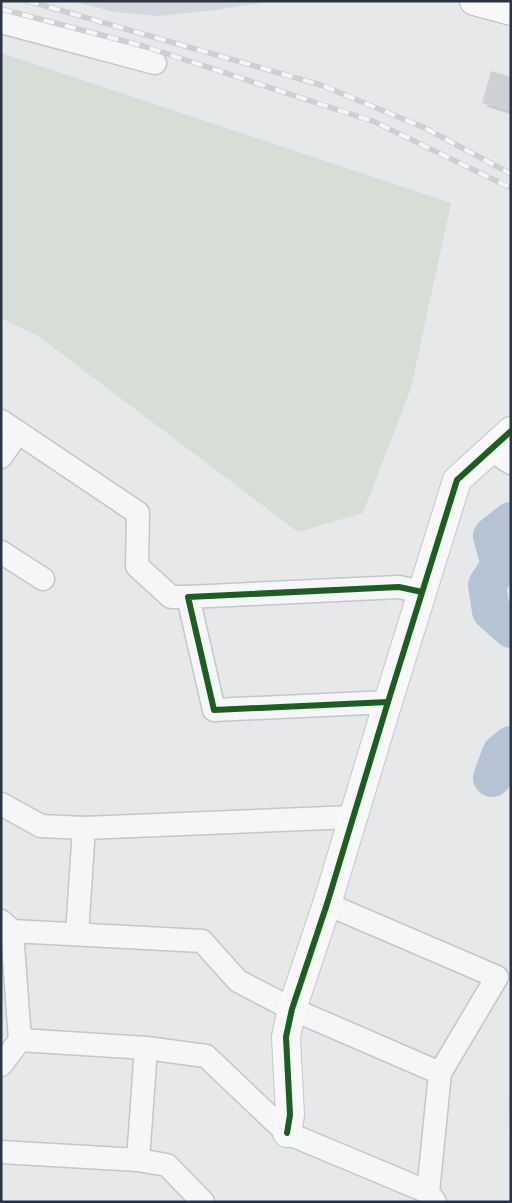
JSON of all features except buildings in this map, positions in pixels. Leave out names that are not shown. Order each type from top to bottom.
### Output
[{"type":"main road","points":[[474,1],[511,11]]},
{"type":"main road","points":[[287,1133],[290,1115],[286,1037],[292,1009],[328,904],[457,480],[501,457],[511,430]]},
{"type":"street","points":[[1,22],[155,63]]},
{"type":"street","points":[[1,457],[10,427],[138,513],[137,566],[171,597],[399,587],[422,592]]},
{"type":"street","points":[[1,552],[42,579]]},
{"type":"street","points":[[188,597],[214,710],[388,702]]},
{"type":"street","points":[[1,804],[41,826],[84,828],[353,818]]},
{"type":"street","points":[[77,934],[84,828]]},
{"type":"street","points":[[20,1040],[146,1048],[206,1056],[287,1133],[432,1197],[440,1073],[497,977],[328,904]]},
{"type":"street","points":[[1,1065],[20,1040],[6,926],[77,934],[202,941],[238,981],[292,1009],[440,1073]]},
{"type":"street","points":[[138,1160],[146,1048]]},
{"type":"street","points":[[1,1152],[138,1160],[167,1165],[202,1202]]},
{"type":"shaded area","points":[[73,1],[272,1],[216,10],[158,16],[114,12]]},
{"type":"shaded area","points":[[1,53],[451,203],[411,388],[363,513],[298,532],[38,336],[1,318]]},
{"type":"shaded area","points":[[511,1097],[511,1178],[508,1098]]},
{"type":"waterway","points":[[511,521],[492,536],[500,565],[487,585],[491,611],[511,629]]},
{"type":"waterway","points":[[492,778],[501,753],[511,745]]},
{"type":"railway","points":[[28,1],[321,85],[425,128],[511,174]]},
{"type":"railway","points":[[1,9],[143,46],[375,122],[511,188]]},
{"type":"cycle path","points":[[287,1133],[290,1115],[286,1037],[292,1009],[327,904],[457,480],[511,431]]},
{"type":"cycle path","points":[[388,702],[214,710],[188,597],[399,587],[422,592]]}]
